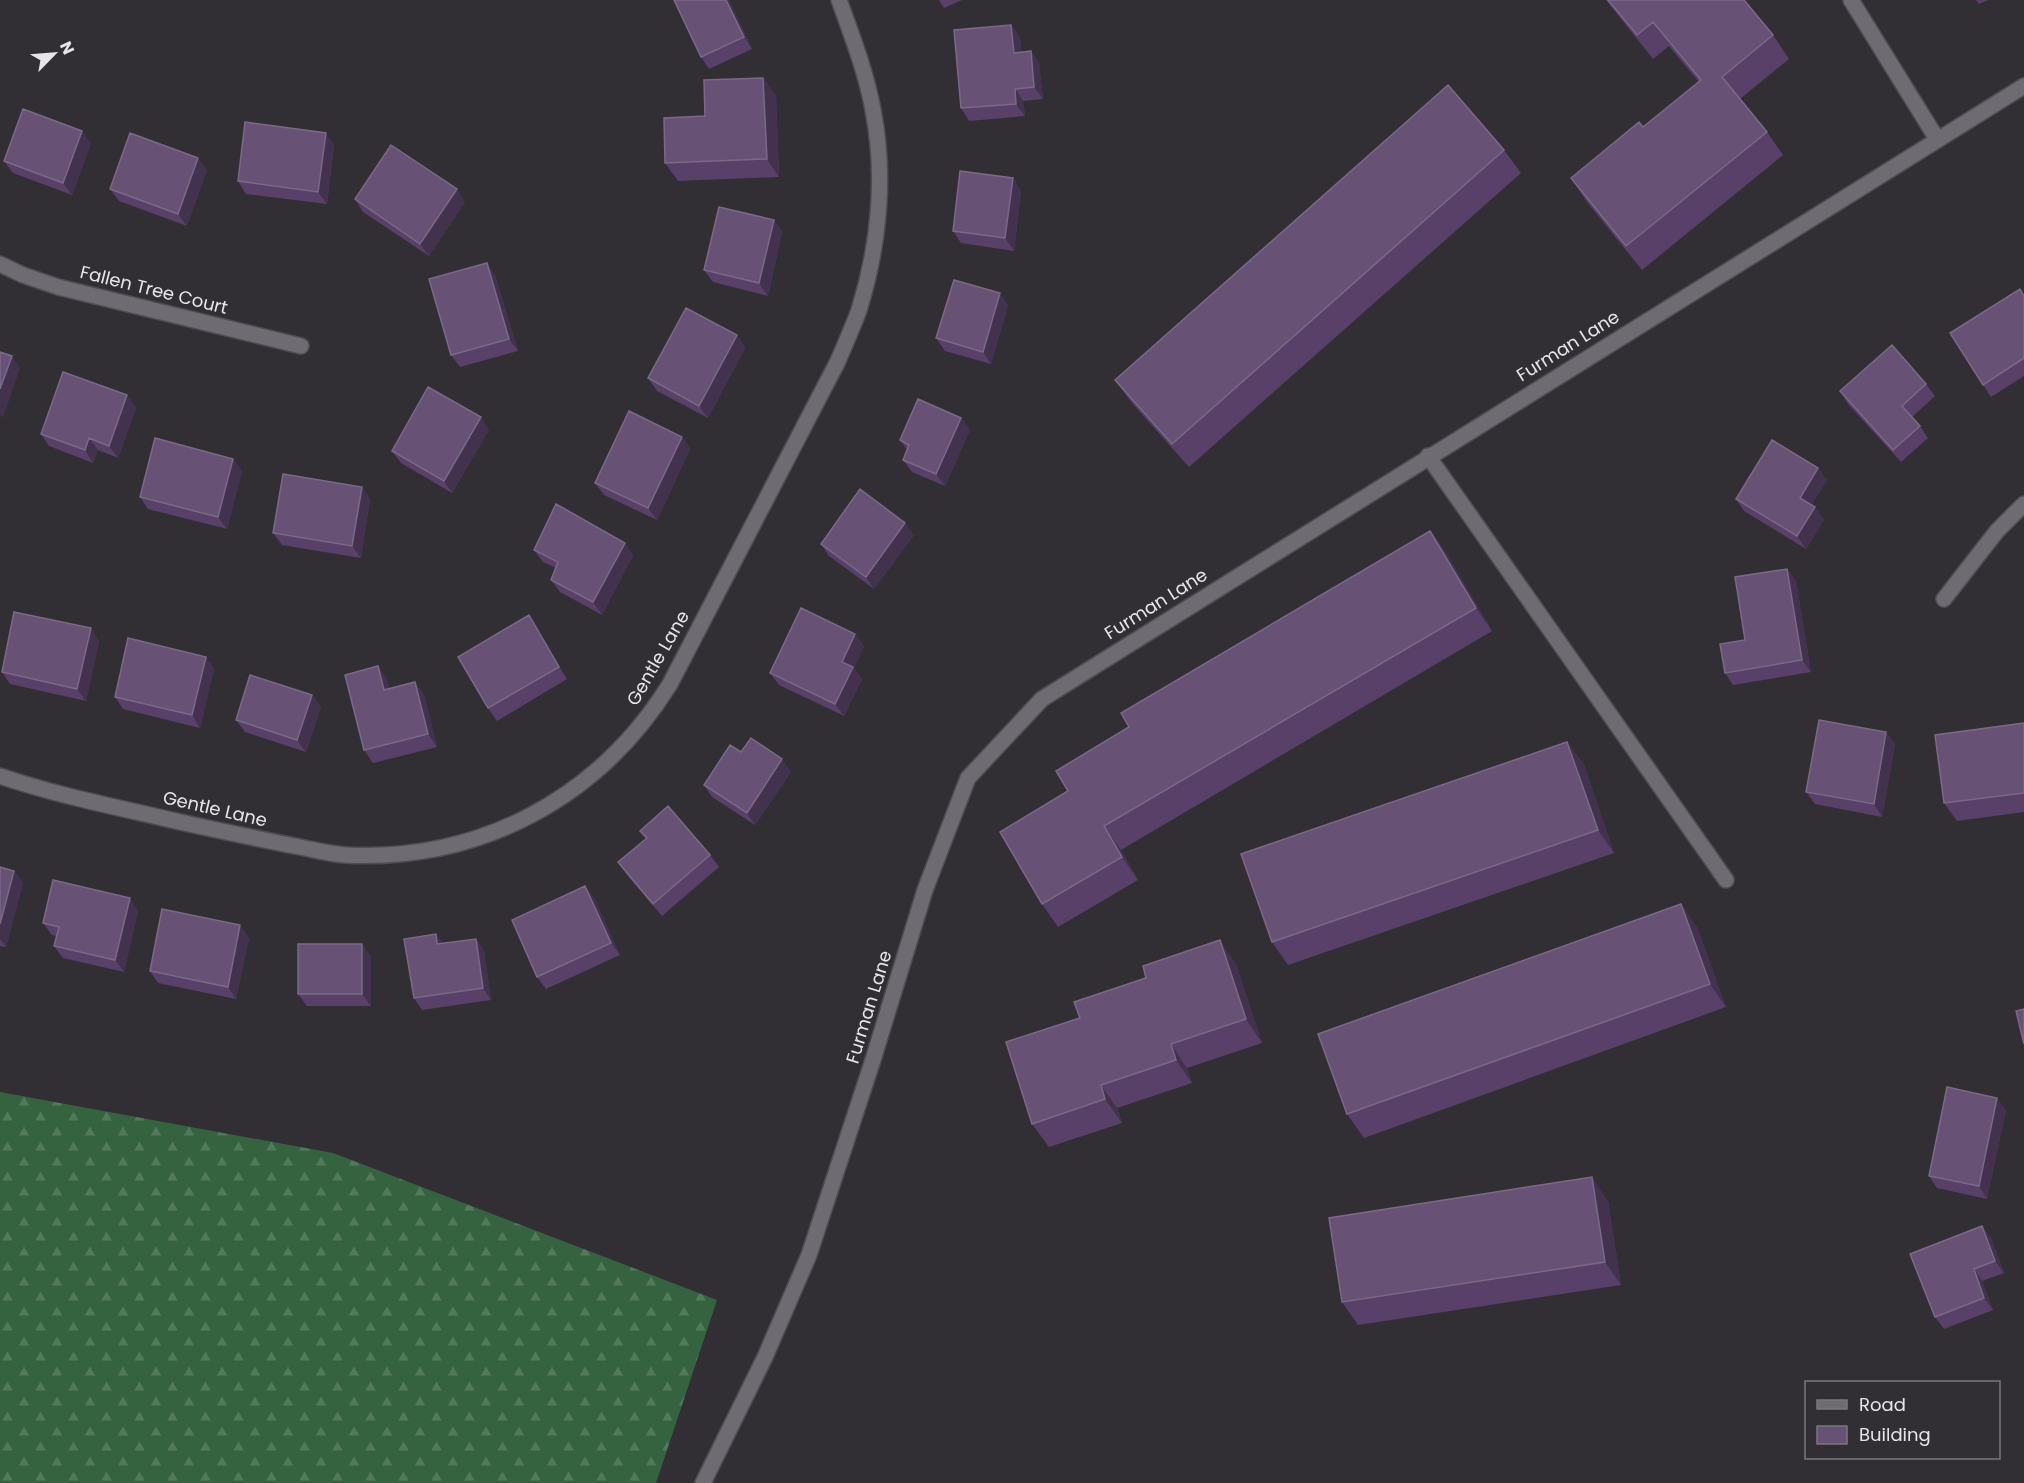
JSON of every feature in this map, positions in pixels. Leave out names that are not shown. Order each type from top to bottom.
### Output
[{"type":"street","name":"Gentle Lane","points":[[0,776],[71,797],[267,841],[342,854],[380,856],[436,849],[472,840],[536,814],[568,795],[595,774],[636,731],[670,684],[838,361],[858,311],[871,266],[879,216],[879,166],[873,110],[857,52],[839,0]]},
{"type":"street","points":[[1851,0],[1937,139]]},
{"type":"street","name":"Furman Lane","points":[[703,1483],[765,1357],[809,1255],[872,1063],[925,890],[968,778],[1042,699],[2024,86]]},
{"type":"street","name":"Fallen Tree Court","points":[[0,264],[58,287],[301,346]]},
{"type":"street","points":[[1428,456],[1726,880]]},
{"type":"street","points":[[1944,599],[1997,531],[2024,504]]},
{"type":"green space","points":[[0,1092],[333,1153],[717,1300],[656,1483],[0,1483]]},
{"type":"building","points":[[674,0],[726,0],[744,37],[701,57]]},
{"type":"building","points":[[1608,0],[1744,0],[1773,35],[1722,77],[1767,132],[1626,246],[1571,178],[1639,122],[1643,127],[1701,80],[1653,22],[1637,35]]},
{"type":"building","points":[[1011,25],[1014,53],[1031,51],[1034,87],[1015,89],[1016,104],[961,108],[954,30]]},
{"type":"building","points":[[763,78],[767,159],[665,163],[664,118],[705,116],[704,80]]},
{"type":"building","points":[[1448,85],[1504,150],[1172,444],[1115,380]]},
{"type":"building","points":[[23,109],[82,131],[63,183],[4,161]]},
{"type":"building","points":[[245,122],[326,133],[318,192],[238,181]]},
{"type":"building","points":[[130,133],[198,158],[178,214],[110,189]]},
{"type":"building","points":[[391,145],[457,189],[420,244],[355,199]]},
{"type":"building","points":[[960,171],[1013,178],[1005,238],[953,231]]},
{"type":"building","points":[[719,207],[774,220],[759,283],[704,270]]},
{"type":"building","points":[[487,263],[509,339],[451,355],[429,279]]},
{"type":"building","points":[[954,280],[1000,293],[983,352],[936,338]]},
{"type":"building","points":[[2020,289],[2024,296],[2024,358],[1983,385],[1950,333]]},
{"type":"building","points":[[686,308],[737,335],[699,406],[648,378]]},
{"type":"building","points":[[1892,345],[1926,384],[1902,406],[1920,426],[1893,450],[1840,391]]},
{"type":"building","points":[[0,352],[12,356],[0,389]]},
{"type":"building","points":[[63,372],[127,395],[109,446],[89,438],[85,450],[41,434]]},
{"type":"building","points":[[428,387],[481,417],[444,481],[392,451]]},
{"type":"building","points":[[918,399],[961,418],[936,474],[903,460],[909,445],[900,440]]},
{"type":"building","points":[[629,411],[682,437],[648,508],[595,483]]},
{"type":"building","points":[[155,438],[233,459],[218,517],[140,497]]},
{"type":"building","points":[[1772,440],[1818,468],[1800,498],[1815,507],[1797,536],[1736,499]]},
{"type":"building","points":[[283,474],[362,487],[352,546],[273,533]]},
{"type":"building","points":[[860,489],[905,523],[866,577],[821,544]]},
{"type":"building","points":[[556,504],[625,543],[593,602],[551,580],[558,562],[534,550]]},
{"type":"building","points":[[1430,531],[1476,608],[1104,826],[1122,857],[1042,904],[1000,832],[1068,791],[1056,771],[1129,727],[1121,713]]},
{"type":"building","points":[[1787,569],[1802,660],[1725,673],[1720,644],[1745,640],[1735,577]]},
{"type":"building","points":[[801,608],[855,634],[842,662],[853,667],[835,704],[770,673]]},
{"type":"building","points":[[14,612],[91,628],[77,689],[2,672]]},
{"type":"building","points":[[529,615],[559,667],[488,708],[458,657]]},
{"type":"building","points":[[128,638],[206,657],[192,715],[115,697]]},
{"type":"building","points":[[378,666],[384,690],[415,682],[428,734],[364,750],[345,675]]},
{"type":"building","points":[[250,675],[312,695],[297,740],[236,720]]},
{"type":"building","points":[[1819,720],[1886,732],[1874,804],[1806,792]]},
{"type":"building","points":[[2024,723],[2024,793],[1944,803],[1935,735]]},
{"type":"building","points":[[751,738],[782,759],[747,813],[704,785],[730,745],[741,752]]},
{"type":"building","points":[[1567,742],[1598,830],[1272,942],[1241,854]]},
{"type":"building","points":[[668,806],[710,855],[653,904],[618,862],[647,838],[640,831]]},
{"type":"building","points":[[0,867],[14,871],[0,924]]},
{"type":"building","points":[[53,880],[130,898],[115,960],[54,946],[59,927],[43,923]]},
{"type":"building","points":[[585,886],[611,943],[537,977],[512,920]]},
{"type":"building","points":[[1681,904],[1710,984],[1347,1114],[1318,1034]]},
{"type":"building","points":[[162,909],[240,925],[228,987],[150,971]]},
{"type":"building","points":[[436,934],[437,944],[476,939],[483,988],[414,998],[404,939]]},
{"type":"building","points":[[1220,940],[1246,1019],[1171,1044],[1176,1060],[1101,1085],[1105,1099],[1032,1124],[1006,1042],[1080,1018],[1074,1002],[1146,978],[1143,966]]},
{"type":"building","points":[[298,944],[362,944],[362,994],[298,994]]},
{"type":"building","points":[[2024,1009],[2024,1044],[2016,1011]]},
{"type":"building","points":[[1947,1087],[1997,1098],[1979,1186],[1929,1176]]},
{"type":"building","points":[[1592,1177],[1605,1262],[1342,1302],[1329,1218]]},
{"type":"building","points":[[1982,1226],[1995,1261],[1974,1269],[1984,1298],[1935,1317],[1910,1254]]}]
